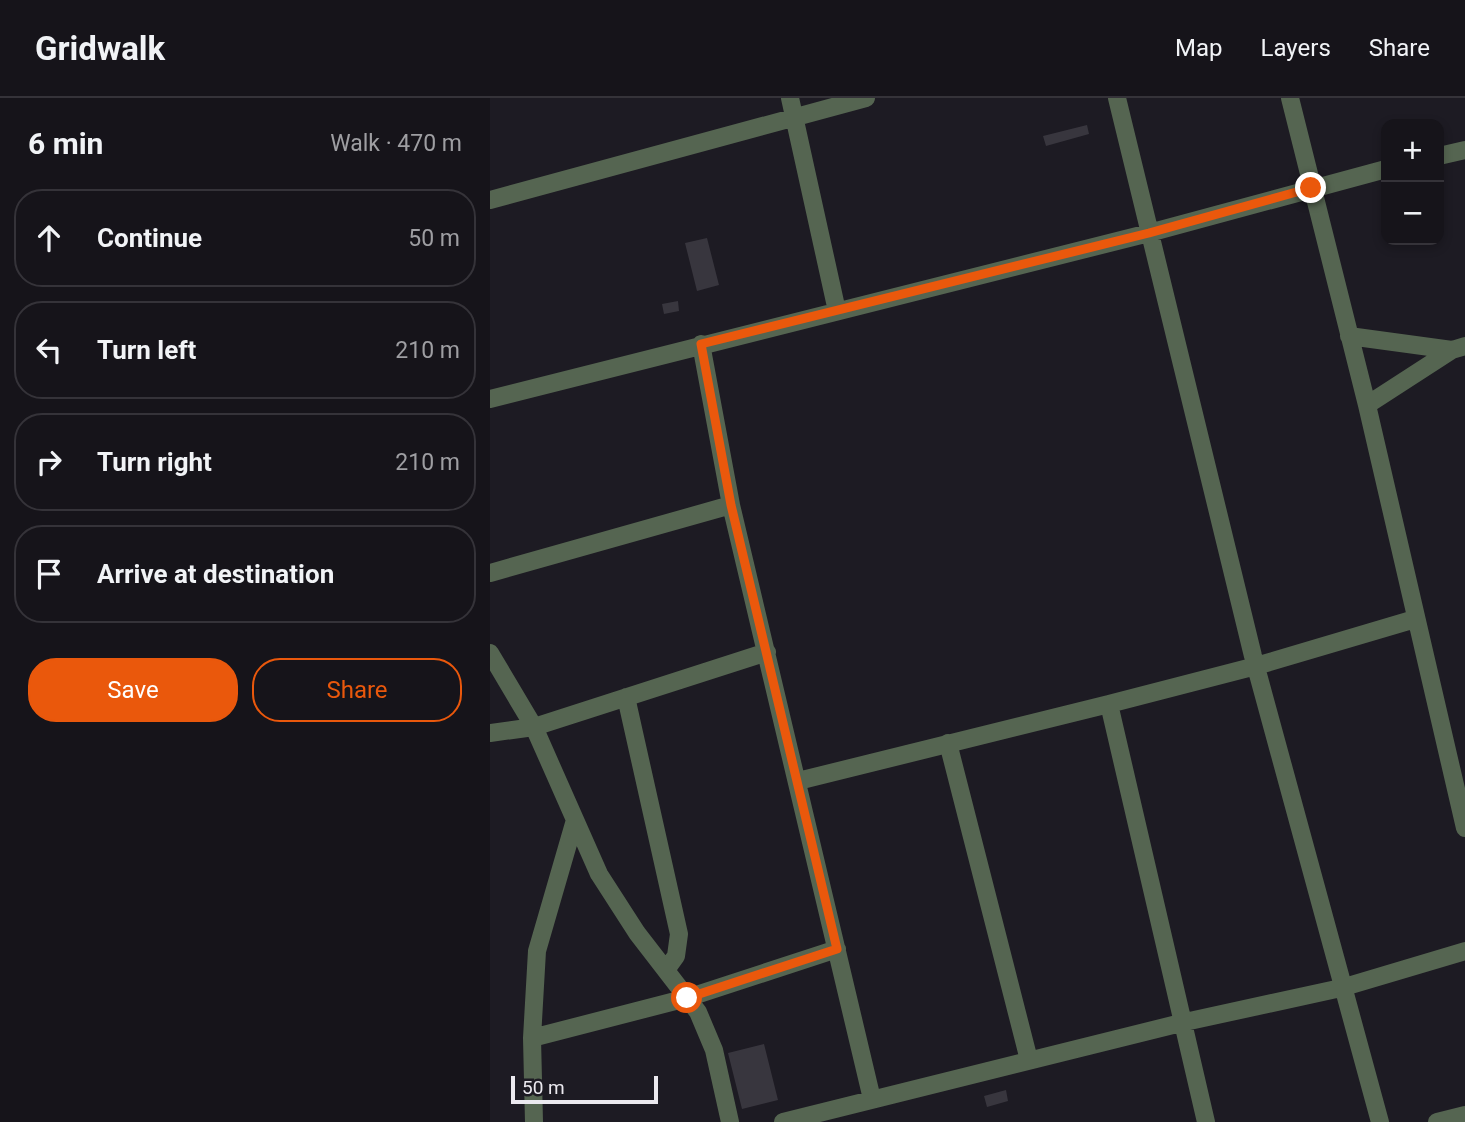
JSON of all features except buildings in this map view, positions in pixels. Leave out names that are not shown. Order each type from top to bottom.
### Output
[{"type":"street","points":[[790,98],[837,310]]},
{"type":"street","points":[[490,200],[866,98]]},
{"type":"street","points":[[1117,98],[1256,666],[1341,988],[1380,1122]]},
{"type":"street","points":[[1290,98],[1367,405],[1415,619],[1461,790],[1465,828]]},
{"type":"street","points":[[1444,155],[1464,151]]},
{"type":"street","points":[[490,398],[1149,233],[1381,170]]},
{"type":"street","points":[[1349,336],[1458,348]]},
{"type":"street","points":[[701,344],[731,505],[872,1099]]},
{"type":"street","points":[[1367,405],[1458,348]]},
{"type":"street","points":[[490,573],[731,505]]},
{"type":"street","points":[[798,780],[1256,666],[1415,619]]},
{"type":"street","points":[[490,733],[534,727],[766,652]]},
{"type":"street","points":[[490,653],[534,727],[599,874],[698,1012],[714,1049],[730,1122]]},
{"type":"street","points":[[626,697],[679,934],[676,956],[666,970]]},
{"type":"street","points":[[1109,704],[1185,1022],[1206,1122]]},
{"type":"street","points":[[948,743],[1029,1060]]},
{"type":"street","points":[[534,1122],[532,1038],[537,951],[575,820]]},
{"type":"street","points":[[532,1038],[687,998],[837,949]]},
{"type":"street","points":[[783,1122],[1185,1022],[1341,988],[1465,951]]},
{"type":"street","points":[[1437,1122],[1465,1115]]},
{"type":"route","points":[[687,998],[837,949],[731,505],[701,344],[1149,233],[1311,188]]}]
